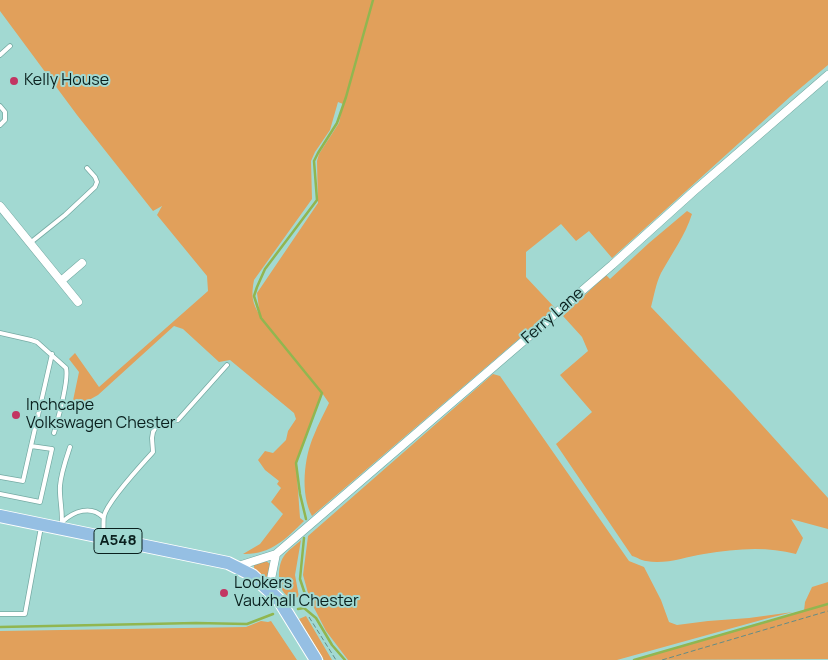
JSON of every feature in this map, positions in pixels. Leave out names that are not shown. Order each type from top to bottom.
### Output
[{"type":"main road","name":"A548","points":[[0,516],[41,525],[61,525],[102,538],[235,567],[252,575],[279,600],[316,660]]},
{"type":"street","name":"Ferry Lane","points":[[235,567],[276,554],[612,265],[828,75]]},
{"type":"street","points":[[0,206],[78,302]]},
{"type":"street","points":[[61,281],[82,263]]},
{"type":"street","points":[[269,589],[276,554]]},
{"type":"lane","points":[[0,55],[10,46]]},
{"type":"lane","points":[[0,106],[4,112],[5,120],[0,125]]},
{"type":"lane","points":[[30,243],[65,215],[95,187],[97,182],[95,177],[87,168]]},
{"type":"lane","points":[[0,333],[37,342],[66,368],[66,384],[54,433]]},
{"type":"lane","points":[[0,477],[23,481],[52,354]]},
{"type":"lane","points":[[102,538],[104,528],[103,517],[114,498],[153,452],[152,438],[157,425],[178,420],[227,365]]},
{"type":"lane","points":[[0,494],[40,502],[52,450],[31,446]]},
{"type":"lane","points":[[61,525],[60,486],[70,447]]},
{"type":"lane","points":[[61,525],[69,516],[86,510],[94,511],[103,517]]},
{"type":"lane","points":[[0,614],[26,614],[41,525]]},
{"type":"path","points":[[662,660],[828,611]]},
{"type":"path","points":[[309,617],[336,660]]},
{"type":"shaded area","points":[[0,0],[828,0],[828,65],[791,96],[612,258],[589,231],[576,241],[561,224],[526,252],[526,277],[555,308],[312,516],[306,497],[305,476],[311,444],[329,403],[322,393],[296,463],[300,518],[304,521],[277,545],[261,552],[243,554],[260,544],[283,514],[271,502],[281,488],[277,484],[279,481],[265,470],[258,460],[265,451],[273,453],[286,440],[288,431],[296,419],[294,413],[230,360],[219,362],[183,329],[174,326],[98,395],[71,410],[79,372],[69,359],[75,353],[99,387],[208,291],[207,276],[157,215],[162,206],[153,211],[77,115],[0,11]],"holes":[[[338,102],[343,104],[339,123],[319,154],[317,161],[318,203],[257,293],[260,316],[253,299],[254,280],[312,199],[311,161],[330,130]]]},
{"type":"shaded area","points":[[687,211],[692,214],[689,222],[659,277],[651,307],[734,394],[828,498],[828,529],[791,519],[803,538],[796,554],[761,549],[739,550],[660,562],[644,561],[632,556],[556,444],[592,412],[560,375],[588,351],[582,337],[563,316],[606,275],[610,279]]},
{"type":"shaded area","points":[[493,374],[500,376],[629,561],[644,567],[661,600],[669,622],[677,625],[793,612],[617,660],[348,660],[326,631],[308,593],[303,575],[308,536]]},
{"type":"shaded area","points":[[301,540],[295,575],[299,597],[292,597],[286,595],[282,590],[279,568],[286,554]]},
{"type":"shaded area","points":[[266,561],[270,564],[269,576],[264,577],[254,569],[254,565]]},
{"type":"shaded area","points":[[828,582],[828,659],[634,660],[804,611],[805,602],[812,587]]},
{"type":"shaded area","points":[[306,616],[332,660],[324,660],[299,619]]},
{"type":"shaded area","points":[[261,621],[271,621],[297,660],[0,660],[0,631],[246,627]]},
{"type":"waterway","points":[[306,519],[300,494],[296,463],[322,393],[261,318],[254,296],[265,269],[317,200],[314,161],[337,123],[373,0]]},
{"type":"waterway","points":[[304,538],[300,579],[305,594]]},
{"type":"waterway","points":[[634,660],[828,604]]},
{"type":"waterway","points":[[298,609],[304,608],[316,618],[332,645],[345,660]]},
{"type":"waterway","points":[[0,627],[196,623],[247,624],[273,614]]},
{"type":"place","name":"Kelly House","points":[[14,81]]},
{"type":"place","name":"Inchcape Volkswagen Chester","points":[[16,415]]},
{"type":"place","name":"Lookers Vauxhall Chester","points":[[224,593]]}]
